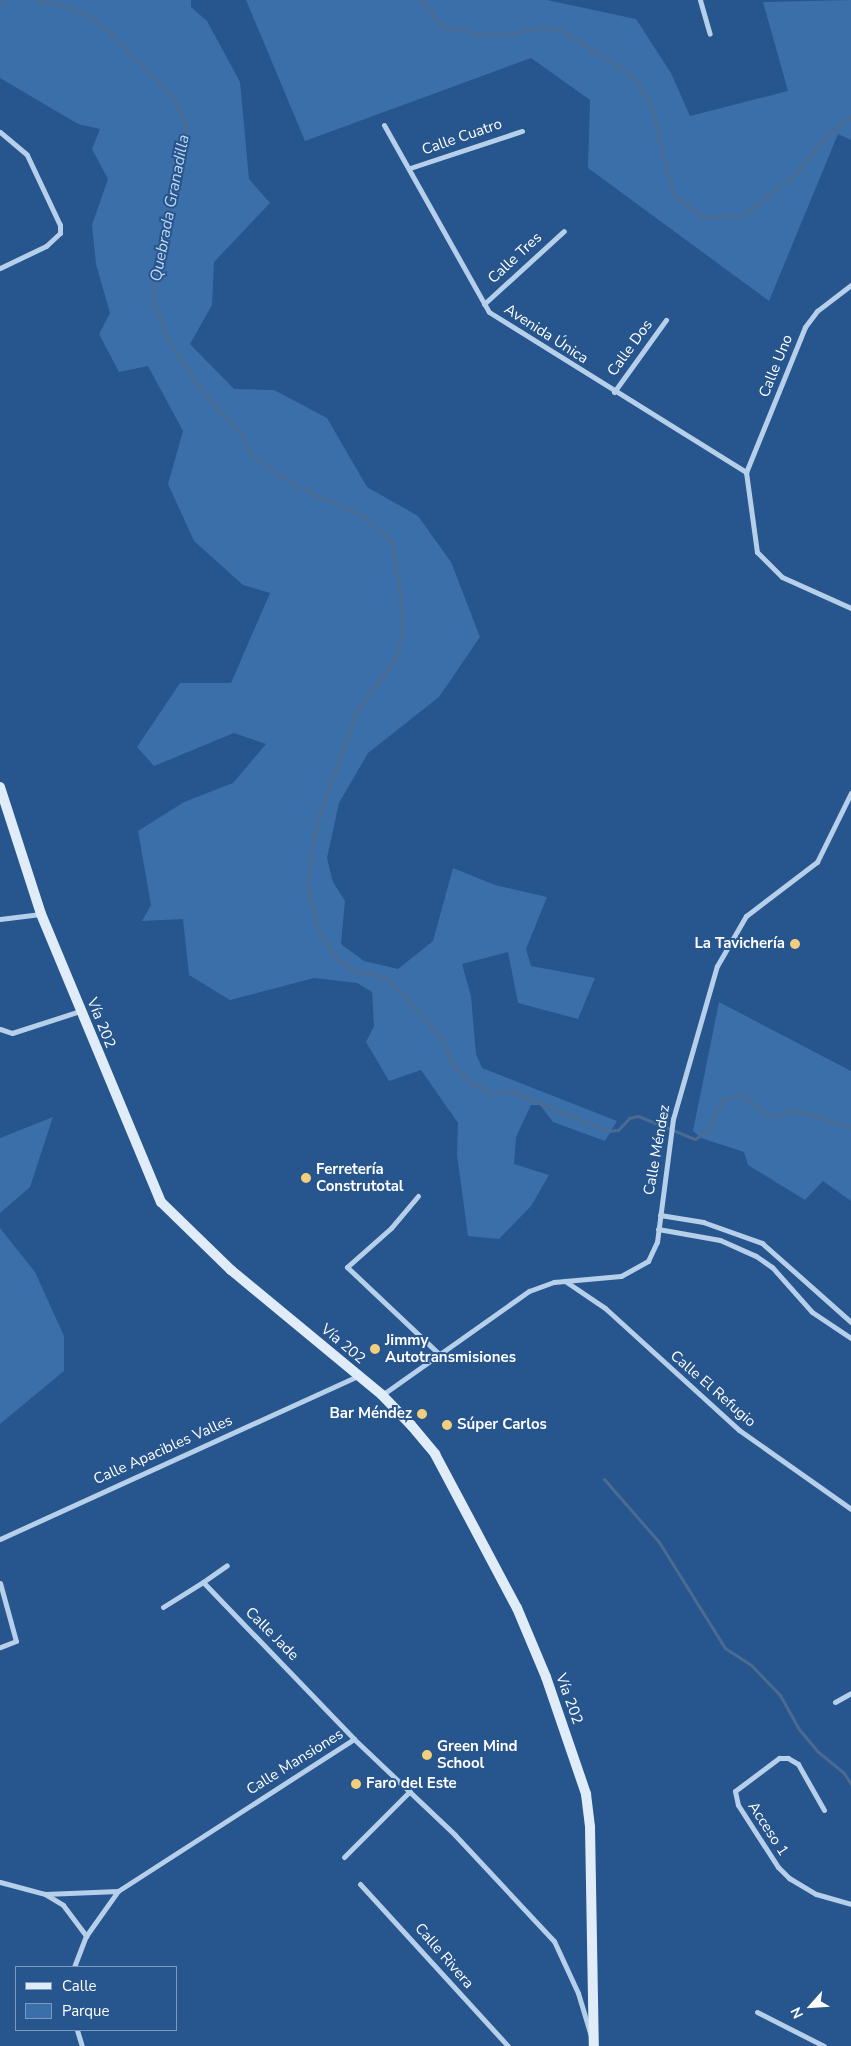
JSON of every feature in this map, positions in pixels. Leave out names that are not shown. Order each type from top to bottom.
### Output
[{"type":"main road","name":"Vía 202","points":[[0,787],[41,914],[161,1202],[232,1270],[382,1395],[435,1454],[517,1608],[573,1754],[586,1794],[590,1827],[594,2046]]},
{"type":"street","points":[[700,0],[710,34]]},
{"type":"street","name":"Avenida Única","points":[[384,125],[410,168],[484,304],[496,318],[746,472]]},
{"type":"street","name":"Calle Cuatro","points":[[410,168],[522,131]]},
{"type":"street","points":[[0,132],[27,155],[60,225],[60,233],[46,246],[0,268]]},
{"type":"street","name":"Calle Tres","points":[[484,304],[564,231]]},
{"type":"street","name":"Calle Uno","points":[[746,472],[805,327],[817,311],[851,285]]},
{"type":"street","name":"Calle Dos","points":[[614,392],[666,320]]},
{"type":"street","points":[[746,472],[756,552],[782,577],[851,608]]},
{"type":"street","name":"Calle Méndez","points":[[382,1395],[438,1354],[541,1284],[606,1279],[632,1272],[653,1253],[673,1119],[717,966],[746,916],[817,862],[851,793]]},
{"type":"street","points":[[0,919],[41,914]]},
{"type":"street","points":[[0,1029],[12,1033],[80,1011]]},
{"type":"street","points":[[418,1196],[391,1228],[347,1267],[438,1354]]},
{"type":"street","points":[[660,1215],[703,1222],[762,1243],[851,1322]]},
{"type":"street","points":[[658,1229],[720,1240],[756,1256],[772,1267],[812,1312],[851,1338]]},
{"type":"street","name":"Calle El Refugio","points":[[564,1281],[605,1308],[739,1430],[851,1509]]},
{"type":"street","name":"Calle Apacibles Valles","points":[[0,1539],[357,1376]]},
{"type":"street","points":[[163,1607],[227,1565]]},
{"type":"street","name":"Calle Jade","points":[[203,1582],[354,1739]]},
{"type":"street","points":[[0,1583],[16,1641],[0,1647]]},
{"type":"street","points":[[835,1702],[851,1693]]},
{"type":"street","name":"Calle Mansiones","points":[[118,1891],[354,1739],[410,1791],[554,1941],[578,1994],[594,2046]]},
{"type":"street","name":"Acceso 1","points":[[824,1810],[798,1764],[788,1758],[778,1758],[740,1784],[736,1790],[738,1805],[778,1867],[789,1878],[816,1894],[851,1904]]},
{"type":"street","points":[[344,1858],[410,1791]]},
{"type":"street","points":[[0,1882],[45,1894],[118,1891]]},
{"type":"street","name":"Calle Rivera","points":[[360,1884],[508,2046]]},
{"type":"street","points":[[74,1966],[86,1936],[118,1891]]},
{"type":"street","points":[[45,1894],[63,1906],[86,1936]]},
{"type":"street","points":[[757,2012],[824,2046]]},
{"type":"street","points":[[77,2031],[82,2046]]},
{"type":"green space","points":[[0,0],[191,0],[191,7],[207,21],[240,82],[249,179],[270,203],[214,262],[212,305],[190,344],[234,389],[274,390],[327,418],[367,487],[418,516],[451,562],[480,637],[439,697],[368,753],[339,803],[327,858],[333,882],[345,901],[341,944],[364,961],[398,969],[433,941],[453,868],[495,885],[547,897],[526,949],[531,966],[595,978],[578,1019],[518,1003],[508,952],[462,964],[471,996],[476,1054],[482,1068],[617,1121],[605,1141],[553,1122],[540,1105],[531,1105],[516,1137],[514,1164],[549,1175],[531,1206],[499,1239],[468,1236],[457,1155],[458,1123],[421,1070],[389,1081],[366,1042],[374,1026],[372,992],[357,983],[314,978],[230,1000],[189,975],[183,919],[142,921],[151,905],[138,831],[184,802],[233,783],[266,744],[234,733],[154,766],[137,747],[180,683],[231,683],[270,593],[243,585],[194,541],[168,484],[183,431],[148,366],[119,372],[99,334],[110,313],[96,264],[92,225],[108,179],[92,149],[100,129],[78,124],[0,78]]},
{"type":"green space","points":[[246,0],[547,0],[636,19],[671,73],[690,116],[788,91],[763,2],[851,0],[851,140],[838,134],[769,301],[588,168],[590,100],[531,58],[305,141]]},
{"type":"green space","points":[[719,1002],[851,1071],[851,1201],[823,1181],[805,1200],[748,1165],[744,1152],[701,1138],[693,1131]]},
{"type":"green space","points":[[53,1117],[30,1187],[0,1213],[0,1138]]},
{"type":"green space","points":[[0,1228],[35,1272],[64,1336],[64,1371],[0,1424]]},
{"type":"waterway","name":"Quebrada Granadilla","points":[[36,0],[59,4],[88,16],[113,35],[174,97],[186,126],[154,277],[154,302],[167,338],[204,394],[239,431],[252,456],[298,487],[365,517],[392,542],[401,599],[402,632],[396,658],[356,712],[320,813],[312,848],[307,887],[320,934],[336,958],[356,972],[386,977],[441,1036],[451,1062],[469,1081],[491,1093],[511,1091],[607,1131],[618,1130],[629,1118],[638,1116],[695,1139],[708,1130],[722,1100],[741,1094],[766,1115],[779,1116],[795,1110],[851,1127]]},
{"type":"waterway","points":[[421,0],[441,26],[479,34],[504,35],[543,27],[563,31],[622,69],[637,81],[652,108],[674,197],[704,217],[742,216],[795,174],[829,133],[851,117]]},
{"type":"waterway","points":[[604,1479],[659,1542],[725,1648],[751,1665],[780,1695],[798,1728],[817,1751],[844,1773],[851,1784]]},
{"type":"place","name":"La Tavichería","points":[[795,944]]},
{"type":"place","name":"Ferretería Construtotal","points":[[306,1178]]},
{"type":"place","name":"Jimmy Autotransmisiones","points":[[375,1349]]},
{"type":"place","name":"Bar Méndez","points":[[422,1414]]},
{"type":"place","name":"Súper Carlos","points":[[447,1425]]},
{"type":"place","name":"Green Mind School","points":[[427,1755]]},
{"type":"place","name":"Faro del Este","points":[[356,1784]]}]
